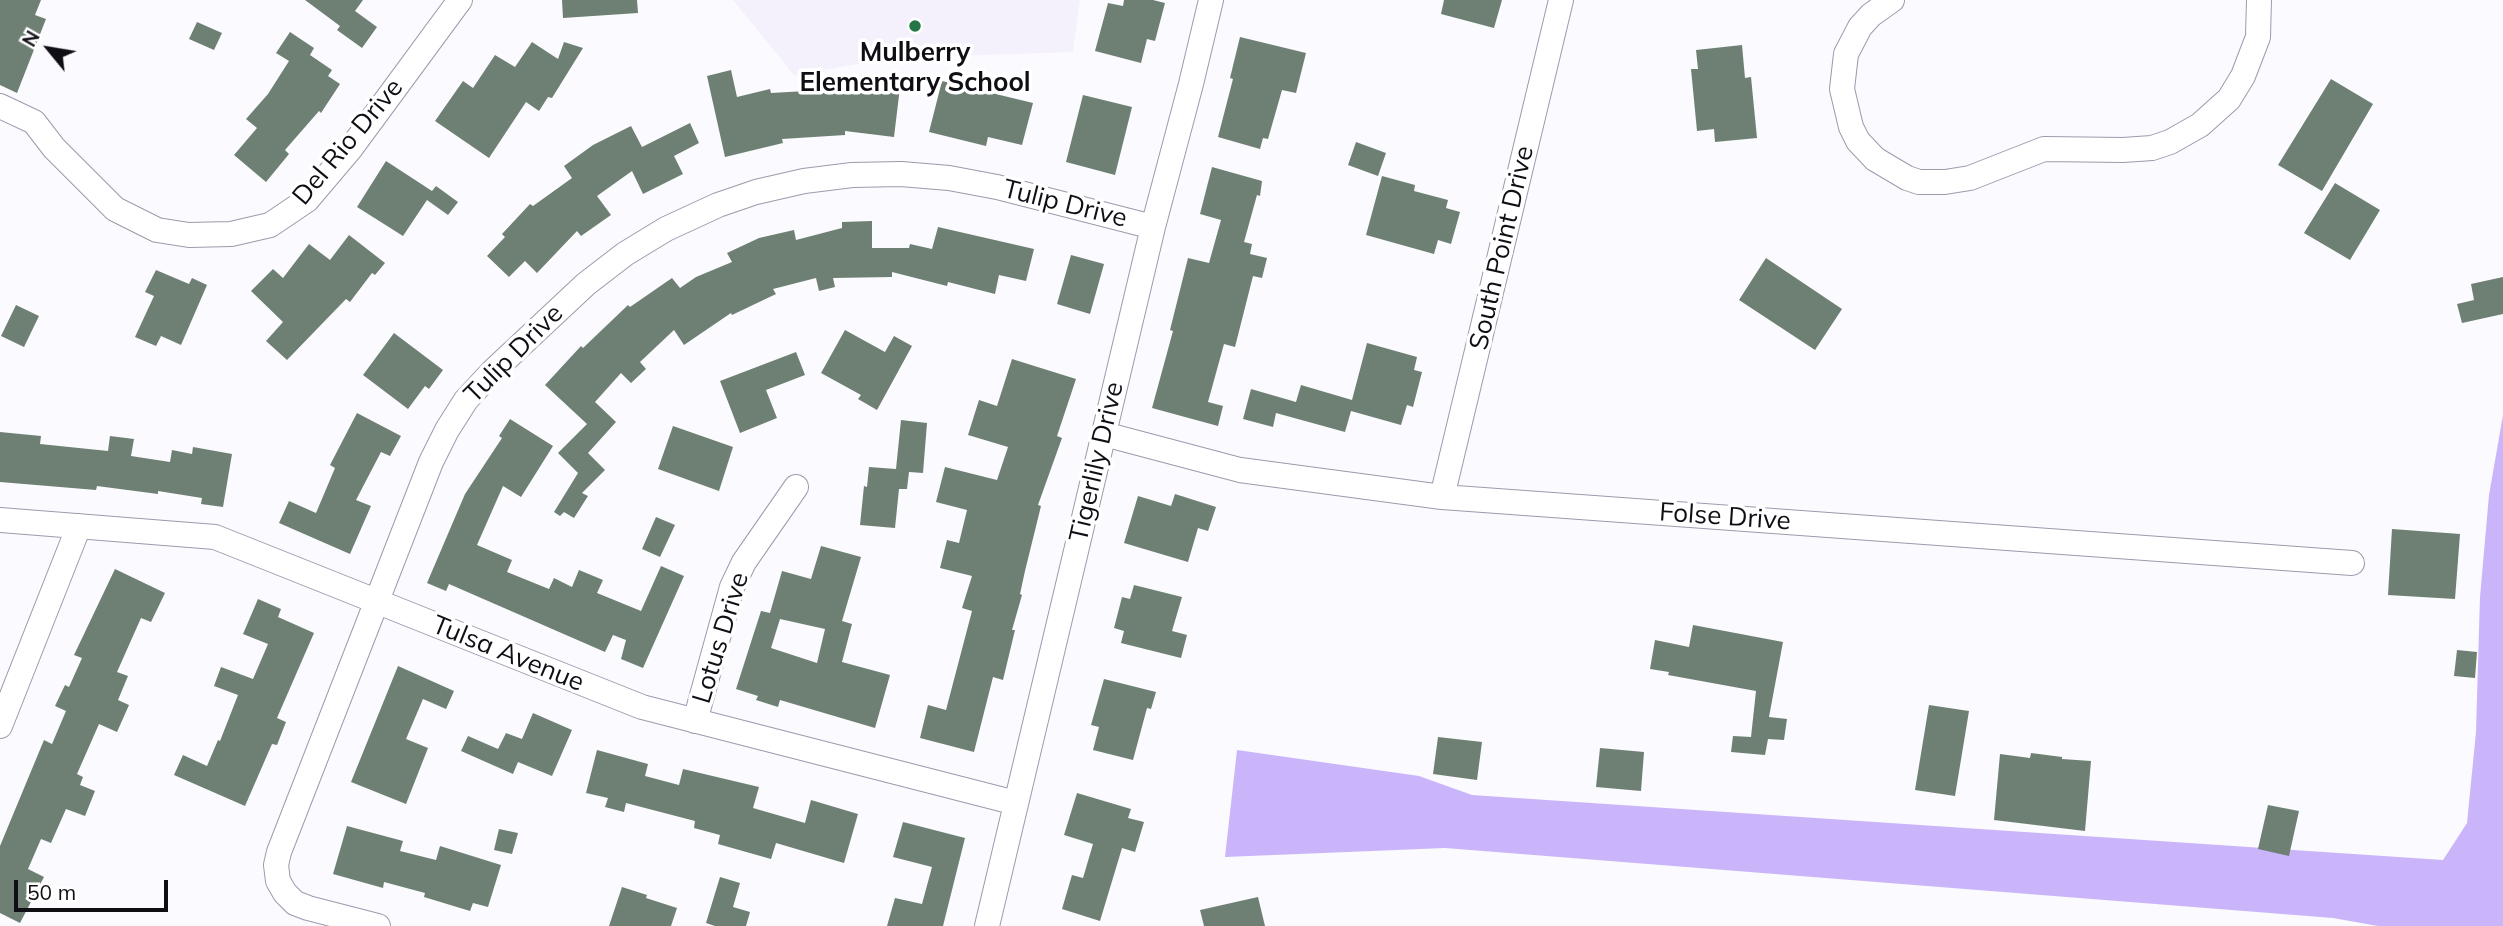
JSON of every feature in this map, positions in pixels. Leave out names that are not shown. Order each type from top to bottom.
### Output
[{"type":"street","name":"Del Rio Drive","points":[[0,106],[34,122],[54,148],[115,209],[157,230],[188,235],[231,234],[270,225],[307,200],[351,148],[460,0]]},
{"type":"street","name":"Tigerlily Drive","points":[[987,926],[1153,227],[1211,0]]},
{"type":"street","name":"South Point Drive","points":[[1442,497],[1561,0]]},
{"type":"street","points":[[1892,0],[1860,27],[1846,54],[1842,89],[1851,127],[1858,141],[1875,159],[1907,178],[1919,182],[1945,182],[1970,178],[2044,149],[2152,148],[2200,125],[2229,99],[2243,76],[2258,37],[2259,0]]},
{"type":"street","name":"Tulip Drive","points":[[378,926],[308,908],[295,902],[285,893],[278,881],[276,865],[279,852],[431,461],[447,430],[466,400],[492,372],[586,284],[625,254],[666,229],[718,205],[804,181],[852,175],[901,174],[949,178],[997,187],[1153,227]]},
{"type":"street","name":"Folse Drive","points":[[1104,434],[1240,470],[1442,497],[2352,563]]},
{"type":"street","name":"Lotus Drive","points":[[695,721],[732,587],[744,562],[796,487]]},
{"type":"street","name":"Tulsa Avenue","points":[[0,520],[215,537],[642,707],[1016,803]]},
{"type":"street","points":[[0,726],[79,526]]},
{"type":"shaded area","name":"Mulberry Elementary School","points":[[733,0],[1080,0],[1073,52],[892,58],[794,75]]},
{"type":"shaded area","points":[[2503,415],[2503,926],[2378,926],[2333,918],[1445,848],[1225,857],[1237,750],[1419,776],[1472,795],[2443,860],[2467,823],[2476,732],[2480,597],[2489,495]]},
{"type":"building","points":[[0,0],[41,0],[35,15],[46,19],[17,93],[0,85]]},
{"type":"building","points":[[305,0],[363,0],[355,11],[377,27],[362,48],[337,30],[340,26]]},
{"type":"building","points":[[562,0],[637,0],[638,13],[563,18]]},
{"type":"building","points":[[1124,0],[1153,0],[1165,3],[1155,41],[1147,39],[1141,63],[1095,51],[1108,3],[1123,6]]},
{"type":"building","points":[[1444,0],[1502,0],[1494,28],[1441,14]]},
{"type":"building","points":[[197,22],[222,33],[214,50],[189,39]]},
{"type":"building","points":[[290,32],[314,48],[310,55],[332,70],[328,76],[340,84],[321,113],[319,111],[285,150],[289,154],[266,182],[234,155],[257,128],[246,119],[268,94],[289,61],[276,53]]},
{"type":"building","points":[[1240,37],[1306,53],[1296,93],[1282,90],[1268,139],[1263,138],[1260,149],[1218,137],[1233,79],[1230,78]]},
{"type":"building","points":[[532,42],[558,59],[564,42],[583,48],[552,98],[548,97],[539,111],[526,102],[489,158],[435,121],[463,81],[473,88],[495,55],[515,67]]},
{"type":"building","points":[[1742,45],[1745,78],[1751,77],[1757,138],[1715,142],[1714,129],[1697,131],[1691,69],[1698,69],[1696,50]]},
{"type":"building","points":[[731,70],[737,97],[770,89],[771,93],[859,88],[861,75],[901,79],[894,137],[845,131],[845,135],[782,139],[783,143],[725,157],[707,76]]},
{"type":"building","points":[[2331,79],[2373,104],[2322,191],[2278,165]]},
{"type":"building","points":[[942,81],[1033,103],[1022,145],[988,137],[986,146],[929,132]]},
{"type":"building","points":[[1083,95],[1132,107],[1115,175],[1066,162]]},
{"type":"building","points":[[690,123],[699,143],[674,156],[683,174],[643,194],[632,171],[597,196],[611,215],[581,236],[577,231],[537,273],[525,261],[509,277],[487,256],[505,237],[502,234],[530,204],[533,206],[572,178],[564,166],[593,145],[631,126],[642,147]]},
{"type":"building","points":[[1356,142],[1386,153],[1378,176],[1348,165]]},
{"type":"building","points":[[386,161],[432,191],[436,186],[458,202],[448,215],[427,200],[403,236],[357,207]]},
{"type":"building","points":[[1212,167],[1262,181],[1260,196],[1257,195],[1244,242],[1252,244],[1250,254],[1267,258],[1262,278],[1253,276],[1235,347],[1224,344],[1208,402],[1223,406],[1218,426],[1152,408],[1173,331],[1170,330],[1188,258],[1209,263],[1221,220],[1200,214]]},
{"type":"building","points":[[1382,176],[1415,185],[1414,191],[1448,200],[1446,208],[1460,212],[1451,244],[1438,240],[1434,254],[1366,235]]},
{"type":"building","points":[[2335,183],[2380,210],[2350,260],[2304,233]]},
{"type":"building","points":[[872,221],[872,248],[909,248],[910,244],[932,249],[938,227],[1034,249],[1026,281],[999,275],[995,294],[948,282],[947,286],[892,272],[892,277],[833,278],[835,287],[819,291],[816,278],[773,289],[776,294],[732,315],[731,313],[684,345],[674,330],[640,362],[646,369],[631,383],[621,373],[595,402],[616,422],[588,453],[605,470],[582,493],[588,496],[574,518],[564,512],[560,516],[554,512],[578,473],[558,453],[587,424],[545,385],[581,346],[583,348],[628,305],[630,307],[672,278],[680,288],[696,277],[732,262],[727,253],[759,238],[794,230],[796,240],[842,228],[842,222]]},
{"type":"building","points":[[349,235],[385,263],[375,275],[372,273],[350,302],[346,299],[287,360],[266,341],[283,322],[251,291],[273,269],[283,278],[309,244],[330,260]]},
{"type":"building","points":[[1071,255],[1104,264],[1090,314],[1057,304]]},
{"type":"building","points":[[1766,258],[1842,309],[1815,350],[1739,300]]},
{"type":"building","points":[[156,270],[189,284],[192,278],[207,285],[181,345],[161,336],[156,346],[135,337],[154,296],[145,292]]},
{"type":"building","points":[[2503,277],[2503,314],[2462,323],[2457,304],[2474,300],[2471,284]]},
{"type":"building","points":[[16,305],[39,316],[24,347],[1,336]]},
{"type":"building","points":[[845,330],[885,352],[894,336],[912,346],[877,410],[858,399],[861,395],[821,373]]},
{"type":"building","points":[[394,333],[443,370],[429,389],[425,386],[408,409],[363,375]]},
{"type":"building","points":[[1367,343],[1417,357],[1414,370],[1422,372],[1413,407],[1407,405],[1401,425],[1351,411],[1345,432],[1276,413],[1273,427],[1243,419],[1251,389],[1296,402],[1301,385],[1352,400]]},
{"type":"building","points":[[796,352],[805,375],[766,390],[777,418],[740,433],[720,381]]},
{"type":"building","points":[[1012,359],[1076,379],[1057,436],[1062,438],[1038,505],[1041,506],[1003,680],[993,677],[974,752],[920,738],[928,705],[946,710],[972,611],[962,608],[972,576],[940,568],[947,540],[959,543],[967,510],[936,502],[945,467],[997,480],[1008,447],[968,435],[979,400],[997,406]]},
{"type":"building","points":[[357,413],[401,436],[390,456],[381,452],[356,500],[371,506],[350,554],[279,523],[289,501],[316,513],[335,468],[330,465]]},
{"type":"building","points":[[510,419],[553,446],[521,497],[503,486],[477,545],[512,560],[507,572],[549,589],[554,578],[572,587],[579,570],[603,580],[597,593],[641,611],[661,566],[684,576],[643,668],[621,659],[626,640],[613,635],[605,652],[449,584],[446,591],[427,583],[465,494],[502,438],[499,436]]},
{"type":"building","points":[[901,420],[927,423],[923,473],[909,472],[907,489],[899,489],[895,528],[860,525],[869,467],[896,469]]},
{"type":"building","points":[[673,426],[733,447],[719,491],[658,469]]},
{"type":"building","points":[[0,432],[41,436],[40,444],[108,451],[110,436],[134,439],[131,456],[170,462],[172,450],[192,454],[193,447],[232,454],[223,507],[201,504],[202,498],[158,491],[158,494],[97,486],[96,490],[0,482]]},
{"type":"building","points":[[1175,494],[1216,507],[1208,531],[1198,528],[1188,562],[1124,543],[1138,496],[1171,506]]},
{"type":"building","points":[[656,517],[675,525],[660,557],[642,549]]},
{"type":"building","points":[[2392,529],[2460,534],[2455,599],[2388,595]]},
{"type":"building","points":[[821,546],[861,557],[842,621],[852,624],[842,662],[890,675],[875,728],[780,700],[778,707],[756,700],[758,696],[736,689],[761,611],[770,613],[782,571],[811,579]],"holes":[[[780,619],[825,629],[817,663],[771,648]]]},
{"type":"building","points":[[115,569],[165,593],[151,622],[141,618],[117,672],[128,676],[118,700],[129,705],[117,732],[99,724],[77,774],[83,777],[80,785],[95,791],[85,816],[66,809],[51,843],[41,839],[28,869],[44,877],[20,923],[0,913],[0,846],[44,740],[52,744],[66,711],[55,706],[65,685],[69,687],[82,658],[74,655]]},
{"type":"building","points":[[1134,585],[1182,597],[1172,631],[1187,635],[1181,658],[1121,643],[1124,631],[1114,628],[1122,597],[1130,599]]},
{"type":"building","points":[[258,599],[281,609],[278,617],[314,633],[277,718],[286,722],[277,745],[272,744],[245,806],[174,775],[183,755],[207,766],[218,740],[220,741],[238,695],[214,686],[221,667],[253,679],[268,644],[243,634]]},
{"type":"building","points":[[1693,625],[1783,642],[1769,717],[1787,719],[1784,740],[1768,739],[1765,755],[1731,752],[1733,736],[1751,737],[1756,691],[1668,675],[1669,672],[1650,669],[1655,640],[1689,647]]},
{"type":"building","points":[[2457,650],[2477,652],[2475,678],[2454,676]]},
{"type":"building","points":[[398,666],[454,691],[446,709],[423,699],[406,739],[428,748],[406,804],[351,782]]},
{"type":"building","points":[[1104,679],[1156,692],[1151,709],[1147,708],[1133,760],[1093,750],[1099,727],[1091,725]]},
{"type":"building","points":[[1929,705],[1969,711],[1955,796],[1915,790]]},
{"type":"building","points":[[533,713],[572,730],[552,776],[518,762],[513,774],[461,751],[468,736],[498,749],[506,733],[522,739]]},
{"type":"building","points":[[1438,737],[1482,742],[1477,780],[1433,774]]},
{"type":"building","points":[[1600,748],[1644,752],[1641,791],[1596,787]]},
{"type":"building","points":[[597,750],[648,764],[645,776],[679,785],[683,769],[759,787],[753,808],[805,823],[811,800],[858,814],[844,863],[776,843],[771,859],[718,844],[720,835],[694,828],[695,821],[626,803],[624,812],[605,807],[608,798],[586,793]]},
{"type":"building","points":[[2031,753],[2091,761],[2085,831],[1994,820],[2000,754],[2030,758]]},
{"type":"building","points":[[1077,793],[1131,809],[1128,818],[1144,822],[1135,852],[1122,848],[1100,921],[1062,909],[1072,875],[1083,878],[1093,844],[1064,835]]},
{"type":"building","points":[[2268,805],[2299,811],[2289,856],[2258,849]]},
{"type":"building","points":[[903,822],[965,838],[943,926],[887,926],[895,898],[922,904],[932,867],[893,857]]},
{"type":"building","points":[[347,826],[403,841],[400,851],[436,860],[440,846],[501,865],[488,907],[473,903],[470,911],[424,897],[425,893],[384,882],[383,888],[333,874]]},
{"type":"building","points":[[499,829],[518,833],[512,854],[494,850]]},
{"type":"building","points":[[720,877],[740,883],[733,907],[750,912],[746,926],[715,926],[706,923]]},
{"type":"building","points":[[622,887],[677,908],[671,926],[609,926]]},
{"type":"building","points":[[1258,897],[1265,926],[1204,926],[1200,910]]},
{"type":"place","name":"Mulberry Elementary School","points":[[915,26]]}]
